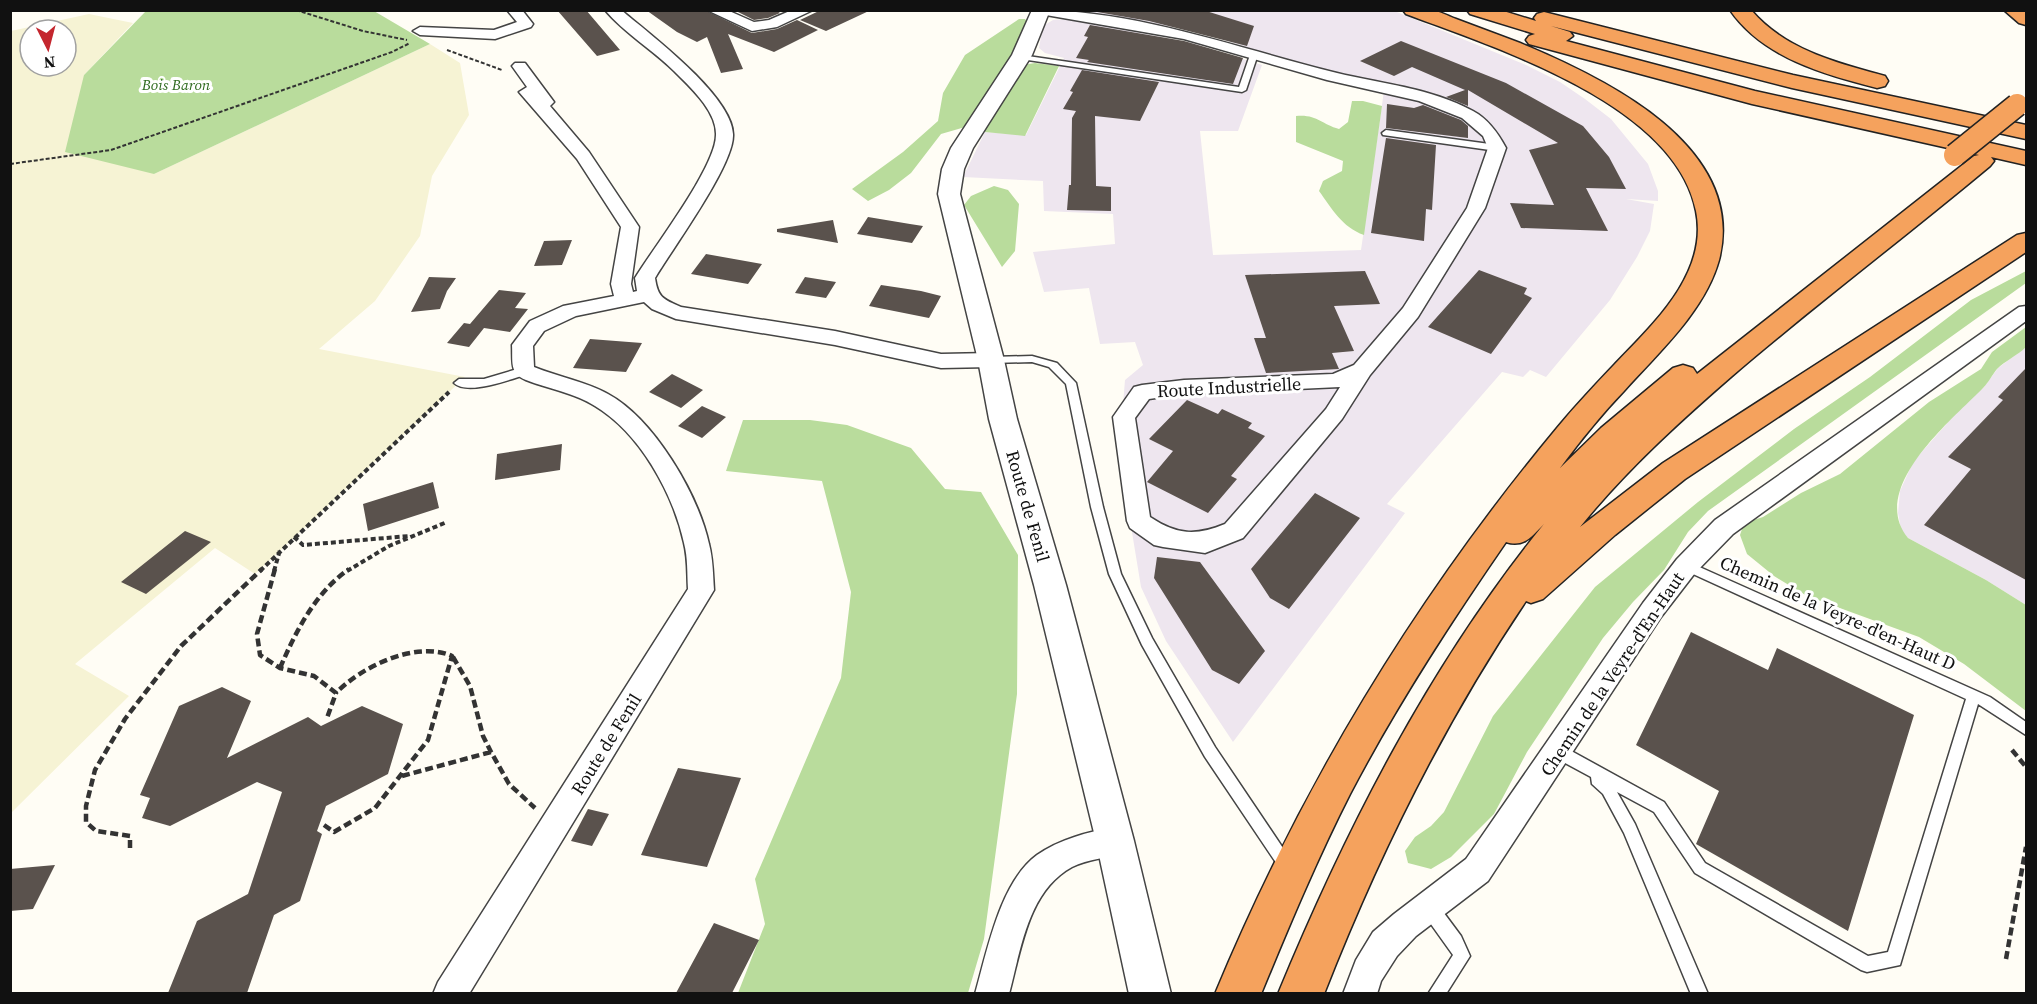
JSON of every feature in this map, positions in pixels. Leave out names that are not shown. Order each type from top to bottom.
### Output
[{"type":"highway","points":[[1238,993],[1291,872],[1355,748],[1413,652],[1511,510],[1561,444],[1655,339],[1684,302],[1708,250],[1710,222],[1705,197],[1694,171],[1664,136],[1637,113],[1591,84],[1558,68],[1413,10]]},
{"type":"highway","points":[[1440,10],[1598,57],[1711,87],[1880,127],[2026,158]]},
{"type":"highway","points":[[1477,10],[1739,82],[2026,145]]},
{"type":"highway","points":[[1518,10],[1773,77],[2026,132]]},
{"type":"highway","points":[[1558,10],[1761,63],[1971,106],[2024,111]]},
{"type":"highway","points":[[1740,10],[1750,23],[1763,33],[1815,60],[1861,76],[1971,106]]},
{"type":"highway","points":[[2014,10],[2026,19]]},
{"type":"highway","points":[[1301,993],[1342,894],[1382,810],[1446,692],[1554,534],[1631,450],[1691,396],[2024,111]]},
{"type":"highway","points":[[1451,595],[1646,405],[1969,158]]},
{"type":"highway","points":[[1481,638],[1569,554],[1674,471],[2026,241]]},
{"type":"street","points":[[416,36],[495,35],[526,24],[514,10]]},
{"type":"street","points":[[612,10],[683,70],[707,98],[723,123],[725,135],[719,160],[645,278],[648,296],[659,305],[676,313],[694,317],[836,338],[941,362],[991,360]]},
{"type":"street","points":[[714,10],[752,27],[772,24],[806,10]]},
{"type":"street","points":[[1040,10],[1186,34],[1333,77],[1424,97],[1468,115],[1490,134],[1497,148]]},
{"type":"street","name":"Route de Fenil","points":[[1040,10],[1021,57],[962,148],[952,169],[949,194],[991,360],[1003,419],[1050,585],[1115,841],[1150,993]]},
{"type":"street","points":[[520,66],[548,106],[546,110]]},
{"type":"street","points":[[527,92],[546,110],[610,192],[630,227],[621,284],[626,301]]},
{"type":"street","name":"Route Industrielle","points":[[1362,370],[1336,381],[1184,387],[1142,392],[1124,417],[1139,522],[1163,538],[1205,543],[1234,531],[1334,414],[1362,370],[1411,312],[1476,208],[1497,148]]},
{"type":"street","points":[[524,370],[522,345],[537,326],[570,311],[648,296]]},
{"type":"street","name":"Chemin de la Veyre-d'En-Haut","points":[[1360,993],[1368,972],[1385,944],[1429,906],[1477,870],[1559,752],[1652,610],[1686,566],[1724,527],[2026,312]]},
{"type":"street","name":"Route de Fenil","points":[[450,993],[701,590],[697,543],[680,497],[641,433],[626,416],[603,399],[575,387],[544,380],[524,370]]},
{"type":"street","points":[[992,993],[1015,914],[1033,880],[1059,857],[1115,841]]},
{"type":"lane","points":[[1021,57],[1242,90],[1254,54]]},
{"type":"lane","points":[[1386,133],[1497,148]]},
{"type":"lane","points":[[991,360],[1032,359],[1053,364],[1071,383],[1097,507],[1115,574],[1147,641],[1210,752],[1291,872]]},
{"type":"lane","points":[[459,383],[484,383],[524,370]]},
{"type":"lane","name":"Chemin de la Veyre-d'en-Haut D","points":[[1686,566],[1974,696],[2009,715],[2026,729]]},
{"type":"lane","points":[[1559,752],[1659,807],[1700,868],[1867,964],[1894,959],[1974,696]]},
{"type":"lane","points":[[1559,752],[1608,789],[1620,808],[1701,993]]},
{"type":"lane","points":[[1429,906],[1455,942],[1462,956],[1436,993]]},
{"type":"path","points":[[10,164],[88,155],[141,141],[392,52],[416,36]]},
{"type":"path","points":[[130,848],[130,836],[96,831],[86,822],[86,806],[94,770],[125,719],[181,646],[459,383]]},
{"type":"path","points":[[280,668],[289,645],[310,607],[327,586],[374,552],[447,522]]},
{"type":"path","points":[[294,537],[303,545],[412,535]]},
{"type":"path","points":[[280,550],[257,634],[261,655],[280,668],[314,676],[336,693]]},
{"type":"path","points":[[327,718],[336,693],[349,680],[393,659],[436,650],[446,652],[452,656],[470,686],[483,736],[509,784],[539,812],[561,817]]},
{"type":"path","points":[[324,825],[334,832],[375,808],[402,776],[429,740],[452,656]]},
{"type":"path","points":[[2012,750],[2026,767]]},
{"type":"path","points":[[402,776],[491,752]]},
{"type":"path","points":[[2006,959],[2026,847]]},
{"type":"shaded area","points":[[1392,10],[1526,65],[1560,82],[1585,99],[1611,119],[1648,164],[1658,191],[1658,201],[1626,199],[1654,204],[1650,231],[1610,300],[1546,377],[1530,370],[1523,377],[1502,372],[1387,504],[1405,513],[1233,742],[1166,641],[1141,587],[1119,453],[1125,380],[1143,365],[1135,342],[1100,344],[1089,288],[1044,292],[1033,252],[1115,244],[1113,214],[1044,211],[1043,181],[963,177],[985,132],[1026,135],[1064,58],[1045,53],[1039,48],[1043,26],[1053,20],[1070,19],[1192,43],[1262,65],[1238,131],[1200,131],[1213,255],[1361,250],[1385,84],[1301,64],[1191,30],[1077,11]]},
{"type":"shaded area","points":[[89,14],[133,23],[84,75],[154,174],[430,44],[460,63],[469,115],[432,176],[420,236],[375,301],[319,349],[465,377],[255,574],[215,548],[75,664],[129,696],[11,813],[11,31],[18,29],[18,78],[78,78],[78,18],[71,18]]},
{"type":"shaded area","points":[[2026,347],[2026,605],[1986,580],[1908,538],[1901,530],[1898,513],[1900,491],[1913,462],[1965,403],[1984,387],[1998,368]]},
{"type":"green space","name":"Bois Baron","points":[[146,11],[374,11],[430,44],[154,174],[65,152],[84,75]]},
{"type":"green space","points":[[1019,19],[1025,19],[1033,29],[1016,66],[1035,63],[1059,66],[1025,136],[985,132],[979,123],[941,134],[911,173],[889,190],[868,201],[852,189],[903,152],[938,121],[943,93],[965,55]]},
{"type":"green space","points":[[1352,101],[1363,101],[1382,106],[1364,235],[1356,232],[1344,222],[1319,191],[1323,181],[1342,171],[1343,161],[1296,142],[1296,116],[1314,118],[1339,129],[1348,122]]},
{"type":"green space","points":[[994,186],[1008,190],[1019,204],[1015,251],[1002,267],[964,205],[971,196]]},
{"type":"green space","points":[[2026,271],[2026,283],[1708,511],[1688,532],[1664,570],[1603,638],[1527,752],[1494,814],[1451,857],[1431,869],[1408,863],[1405,851],[1415,837],[1431,826],[1444,812],[1493,716],[1595,587],[1698,502],[1794,429],[1870,377],[1971,300]]},
{"type":"green space","points":[[2026,327],[2026,347],[1997,369],[1985,386],[1935,436],[1919,456],[1906,477],[1898,498],[1898,518],[1908,538],[1986,580],[2026,605],[2026,711],[1964,664],[1919,637],[1807,596],[1774,576],[1747,554],[1740,535],[1744,523],[1763,517],[1801,493],[1840,474],[1929,402],[1981,369],[1992,352]]},
{"type":"green space","points":[[743,420],[810,420],[847,425],[911,448],[945,489],[981,492],[1018,555],[1017,694],[984,939],[968,993],[738,993],[765,924],[755,879],[841,678],[851,592],[822,481],[726,471]]},
{"type":"building","points":[[557,10],[586,10],[620,50],[597,56]]},
{"type":"building","points":[[646,10],[705,10],[752,33],[777,29],[797,20],[818,30],[774,52],[728,34],[743,69],[721,73],[707,37],[697,42],[677,32]]},
{"type":"building","points":[[734,10],[776,10],[780,13],[754,20]]},
{"type":"building","points":[[821,10],[871,10],[826,31],[800,20]]},
{"type":"building","points":[[1099,10],[1203,10],[1254,26],[1247,46],[1149,21],[1097,12]]},
{"type":"building","points":[[1090,25],[1184,41],[1243,58],[1233,84],[1087,62],[1089,60],[1076,58],[1088,37],[1084,36]]},
{"type":"building","points":[[1401,41],[1506,83],[1583,126],[1609,157],[1626,189],[1586,188],[1608,231],[1521,228],[1510,203],[1554,205],[1529,150],[1558,143],[1468,90],[1468,106],[1446,97],[1465,90],[1412,67],[1394,76],[1360,61]]},
{"type":"building","points":[[1082,70],[1159,82],[1140,121],[1095,116],[1096,186],[1111,187],[1111,211],[1067,210],[1069,185],[1071,185],[1072,118],[1076,111],[1063,109]]},
{"type":"building","points":[[1387,104],[1414,108],[1423,105],[1461,120],[1468,126],[1468,138],[1386,128]]},
{"type":"building","points":[[1386,138],[1436,145],[1432,210],[1426,209],[1424,241],[1371,233]]},
{"type":"building","points":[[868,217],[923,226],[912,243],[857,234]]},
{"type":"building","points":[[833,220],[838,243],[777,232],[777,229]]},
{"type":"building","points":[[572,240],[562,265],[534,266],[544,241]]},
{"type":"building","points":[[706,254],[762,264],[748,284],[691,274]]},
{"type":"building","points":[[1479,270],[1527,288],[1524,294],[1532,298],[1491,354],[1428,327]]},
{"type":"building","points":[[1365,271],[1380,304],[1334,306],[1354,351],[1332,353],[1339,369],[1266,373],[1254,338],[1266,338],[1245,275]]},
{"type":"building","points":[[429,277],[456,278],[447,291],[440,309],[411,312]]},
{"type":"building","points":[[805,277],[836,282],[826,298],[795,293]]},
{"type":"building","points":[[881,285],[941,296],[929,318],[869,306]]},
{"type":"building","points":[[499,290],[526,293],[515,308],[528,309],[510,332],[484,328],[469,347],[447,343],[464,323],[470,324]]},
{"type":"building","points":[[590,339],[642,343],[626,372],[573,368]]},
{"type":"building","points":[[2026,368],[2026,580],[1924,525],[1971,469],[1948,457],[2003,400],[1998,397]]},
{"type":"building","points":[[672,374],[703,390],[681,408],[649,392]]},
{"type":"building","points":[[1187,400],[1218,414],[1222,409],[1252,423],[1248,428],[1265,436],[1231,476],[1237,479],[1208,513],[1147,482],[1173,451],[1149,439]]},
{"type":"building","points":[[702,406],[726,417],[702,438],[678,426]]},
{"type":"building","points":[[562,444],[560,470],[495,480],[497,454]]},
{"type":"building","points":[[433,482],[439,508],[368,531],[363,504]]},
{"type":"building","points":[[1315,493],[1360,518],[1289,609],[1270,598],[1251,569]]},
{"type":"building","points":[[185,531],[211,542],[146,594],[121,582]]},
{"type":"building","points":[[1157,557],[1200,562],[1265,651],[1239,684],[1212,670],[1154,578]]},
{"type":"building","points":[[1691,632],[1768,670],[1777,648],[1914,715],[1848,931],[1696,844],[1719,791],[1636,745]]},
{"type":"building","points":[[222,687],[251,701],[227,758],[308,717],[321,726],[362,706],[403,724],[388,774],[326,806],[317,831],[322,834],[300,901],[274,915],[247,993],[168,993],[197,921],[248,894],[282,792],[257,782],[170,826],[142,818],[150,798],[140,795],[179,706]]},
{"type":"building","points":[[678,768],[741,778],[707,867],[641,855]]},
{"type":"building","points":[[588,809],[609,814],[592,846],[571,841]]},
{"type":"building","points":[[55,865],[33,909],[10,911],[10,869]]},
{"type":"building","points":[[714,923],[759,940],[732,993],[676,993]]}]
